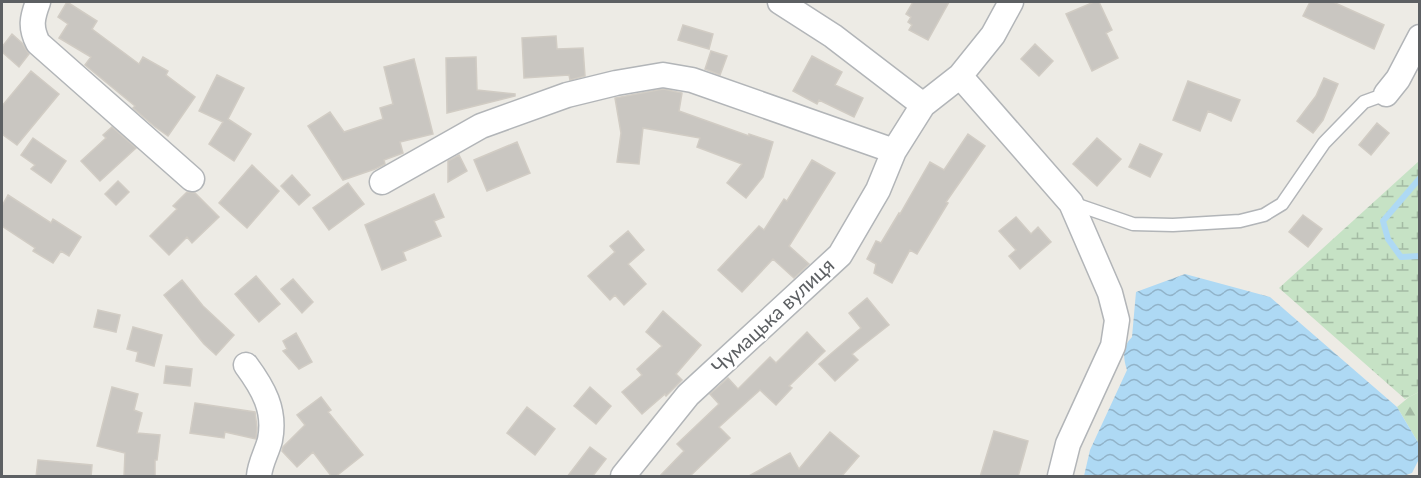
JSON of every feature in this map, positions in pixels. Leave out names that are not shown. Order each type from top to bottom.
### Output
[{"type":"street","points":[[38,2],[32,18],[32,31],[38,43],[192,179]]},
{"type":"street","points":[[780,2],[833,36],[923,105]]},
{"type":"street","name":"Чумацька вулиця","points":[[624,477],[688,394],[840,255],[878,190],[894,151],[923,105],[960,76],[993,35],[1011,2]]},
{"type":"street","points":[[1386,94],[1398,79],[1419,37]]},
{"type":"street","points":[[382,182],[481,126],[567,95],[663,75],[692,80],[894,151]]},
{"type":"street","points":[[960,76],[1071,203],[1110,293],[1117,320],[1113,346],[1068,444],[1060,477]]},
{"type":"street","points":[[246,365],[269,403],[272,420],[270,440],[259,477]]},
{"type":"lane","points":[[1071,203],[1133,224],[1173,225],[1240,221],[1264,215],[1282,204],[1324,143],[1364,102],[1386,94]]},
{"type":"green space","points":[[1419,161],[1419,392],[1405,399],[1279,288]]},
{"type":"green space","points":[[1419,392],[1419,444],[1397,407]]},
{"type":"water","points":[[1185,274],[1270,297],[1397,407],[1419,444],[1419,459],[1412,473],[1403,476],[1084,476],[1090,450],[1127,370],[1124,353],[1132,337],[1136,292]]},
{"type":"building","points":[[67,2],[97,21],[92,29],[139,64],[143,57],[168,71],[166,75],[195,97],[168,136],[85,65],[91,57],[59,38],[68,24],[58,17]]},
{"type":"building","points":[[913,2],[949,2],[928,40],[909,30],[912,25],[908,22],[911,17],[906,14]]},
{"type":"building","points":[[1099,2],[1112,30],[1106,33],[1118,58],[1092,71],[1066,14]]},
{"type":"building","points":[[1310,2],[1333,2],[1384,25],[1374,49],[1303,16]]},
{"type":"building","points":[[683,25],[713,34],[709,49],[678,40]]},
{"type":"building","points":[[12,34],[29,54],[19,67],[2,52],[2,47]]},
{"type":"building","points":[[556,36],[557,49],[583,48],[585,76],[570,80],[569,75],[524,78],[522,38]]},
{"type":"building","points":[[1035,44],[1053,61],[1039,76],[1021,59]]},
{"type":"building","points":[[711,51],[727,56],[720,75],[705,69]]},
{"type":"building","points":[[812,56],[842,72],[835,85],[863,98],[854,117],[819,100],[817,104],[793,91]]},
{"type":"building","points":[[476,57],[477,90],[515,94],[515,96],[447,113],[446,58]]},
{"type":"building","points":[[414,59],[433,134],[400,142],[403,153],[384,160],[385,164],[375,169],[343,180],[308,126],[330,112],[344,132],[383,119],[380,108],[393,104],[384,67]]},
{"type":"building","points":[[31,71],[59,94],[17,145],[2,134],[2,106]]},
{"type":"building","points":[[217,75],[244,88],[228,119],[251,134],[234,161],[209,144],[223,122],[199,111]]},
{"type":"building","points":[[1324,78],[1338,84],[1323,120],[1313,133],[1297,121],[1316,96]]},
{"type":"building","points":[[1188,81],[1240,100],[1231,121],[1208,111],[1200,131],[1173,120]]},
{"type":"building","points":[[663,89],[682,93],[679,111],[749,136],[749,134],[773,142],[763,177],[746,198],[727,183],[742,164],[697,147],[700,138],[643,128],[639,164],[617,162],[621,133],[615,98]]},
{"type":"building","points":[[1377,123],[1389,133],[1371,155],[1359,145]]},
{"type":"building","points":[[112,127],[136,148],[100,181],[81,161],[106,138],[103,135]]},
{"type":"building","points":[[968,134],[985,146],[946,202],[948,203],[917,254],[910,250],[892,283],[874,273],[876,264],[867,259],[876,241],[881,243],[930,162],[944,170]]},
{"type":"building","points":[[33,138],[66,161],[51,183],[31,169],[35,165],[21,155]]},
{"type":"building","points":[[1097,138],[1121,159],[1097,186],[1073,164]]},
{"type":"building","points":[[517,142],[530,173],[487,191],[474,160]]},
{"type":"building","points":[[1140,144],[1162,154],[1150,177],[1129,167]]},
{"type":"building","points":[[459,155],[467,171],[448,182],[448,161]]},
{"type":"building","points":[[812,160],[835,173],[789,246],[809,264],[794,278],[773,259],[742,292],[718,270],[759,226],[764,230],[784,199],[787,201]]},
{"type":"building","points":[[252,165],[279,191],[247,228],[219,203]]},
{"type":"building","points":[[292,175],[310,195],[299,205],[281,186]]},
{"type":"building","points":[[118,181],[129,192],[116,205],[105,194]]},
{"type":"building","points":[[348,183],[364,204],[329,230],[313,208]]},
{"type":"building","points":[[187,192],[195,193],[219,217],[192,243],[187,237],[169,255],[150,236],[177,209],[173,206]]},
{"type":"building","points":[[434,194],[444,217],[434,221],[441,236],[403,252],[406,260],[382,270],[365,225]]},
{"type":"building","points":[[8,195],[51,223],[53,219],[81,237],[69,256],[61,251],[53,263],[33,251],[35,248],[2,226],[2,206]]},
{"type":"building","points":[[1303,215],[1322,229],[1308,247],[1289,232]]},
{"type":"building","points":[[1016,217],[1031,234],[1038,227],[1051,242],[1020,269],[1009,256],[1016,250],[999,231]]},
{"type":"building","points":[[628,231],[644,250],[628,264],[646,284],[624,305],[615,295],[610,300],[588,276],[615,252],[610,246]]},
{"type":"building","points":[[256,276],[280,304],[259,322],[235,294]]},
{"type":"building","points":[[293,279],[313,302],[302,313],[281,289]]},
{"type":"building","points":[[182,280],[203,306],[234,335],[216,355],[204,344],[164,295]]},
{"type":"building","points":[[867,298],[889,325],[852,354],[858,360],[835,381],[819,364],[861,328],[849,313]]},
{"type":"building","points":[[98,310],[120,315],[116,332],[94,327]]},
{"type":"building","points":[[663,311],[701,345],[676,374],[682,380],[666,396],[665,394],[642,414],[622,392],[642,375],[637,369],[662,346],[646,332]]},
{"type":"building","points":[[133,327],[162,335],[154,366],[136,361],[138,352],[127,349]]},
{"type":"building","points":[[807,332],[825,351],[789,386],[792,388],[776,405],[760,390],[719,427],[730,438],[689,477],[659,477],[684,451],[677,444],[719,404],[710,394],[728,378],[738,389],[770,357],[776,363]]},
{"type":"building","points":[[296,333],[312,362],[299,369],[283,351],[287,349],[283,341]]},
{"type":"building","points":[[166,366],[192,369],[190,386],[164,383]]},
{"type":"building","points":[[112,387],[138,394],[134,410],[142,413],[137,433],[160,435],[157,460],[155,460],[155,477],[124,477],[125,453],[97,446]]},
{"type":"building","points":[[590,387],[611,406],[596,424],[574,406]]},
{"type":"building","points":[[321,397],[331,410],[328,412],[363,455],[335,477],[332,477],[313,452],[297,467],[282,451],[283,447],[305,425],[297,415]]},
{"type":"building","points":[[195,403],[255,412],[256,439],[225,432],[224,438],[190,433]]},
{"type":"building","points":[[527,407],[555,429],[535,455],[507,433]]},
{"type":"building","points":[[994,431],[1028,441],[1018,477],[980,477]]},
{"type":"building","points":[[830,432],[859,456],[841,477],[747,477],[790,453],[799,469]]},
{"type":"building","points":[[590,447],[606,459],[592,477],[567,477]]},
{"type":"building","points":[[38,460],[92,465],[91,477],[36,477]]},
{"type":"waterway","points":[[1420,178],[1383,221],[1388,239],[1401,257],[1420,256]]}]
